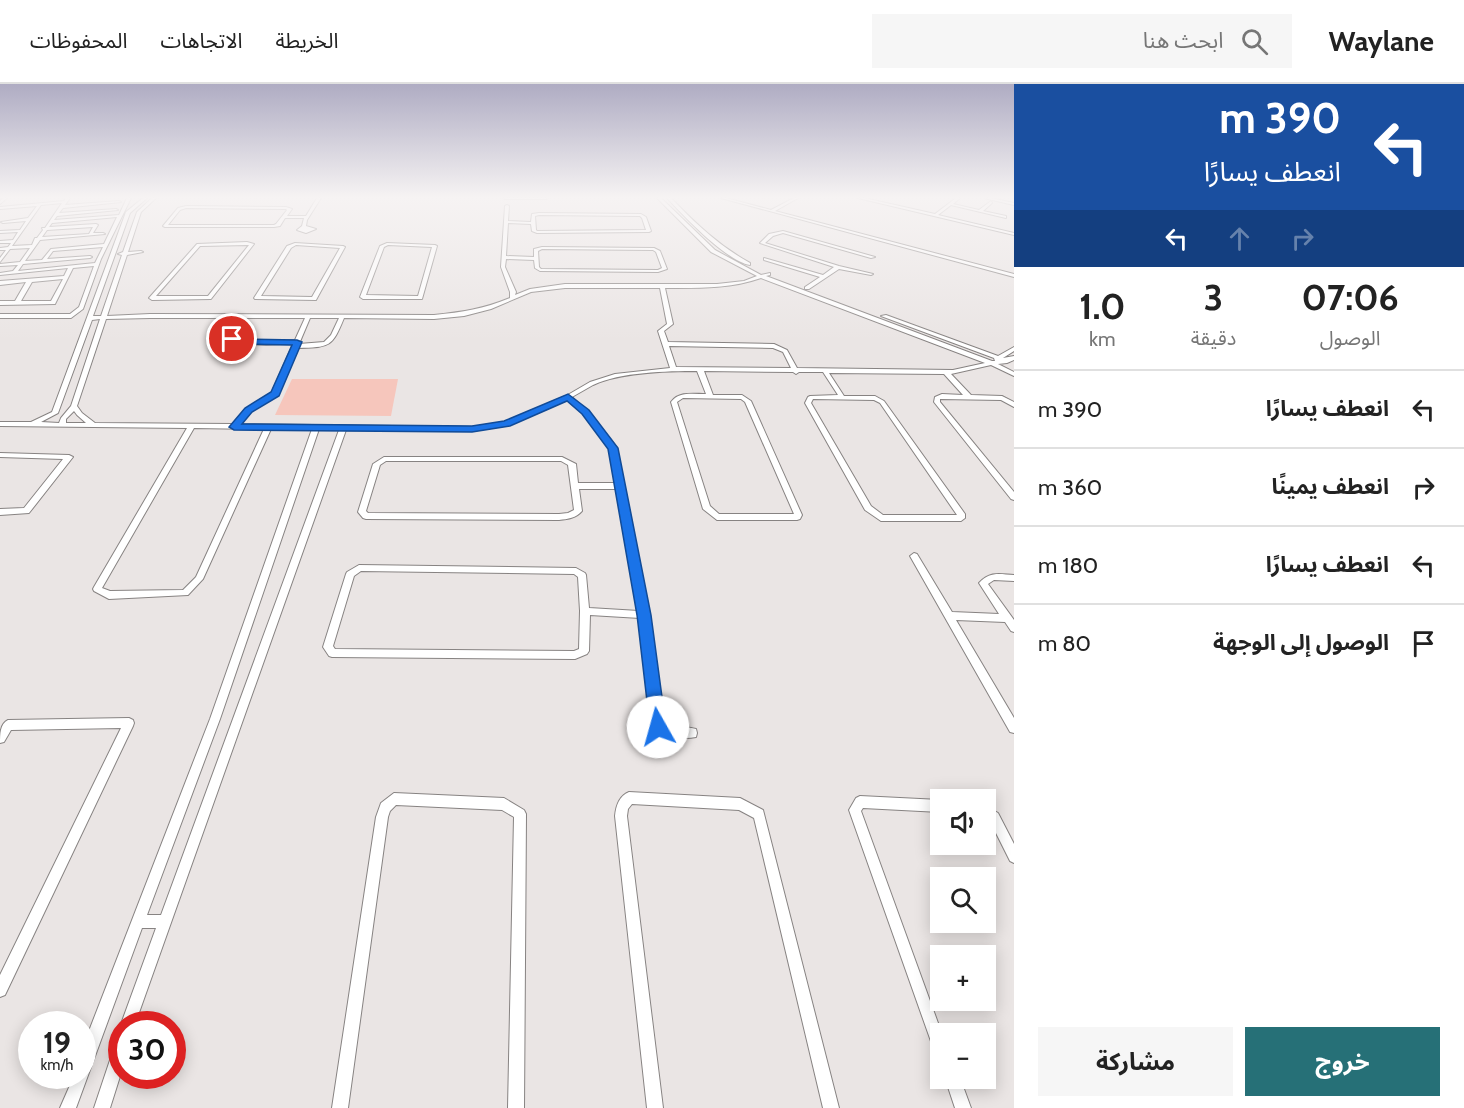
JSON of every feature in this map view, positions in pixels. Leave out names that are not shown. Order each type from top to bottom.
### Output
[{"type":"street","points":[[15,272],[33,246]]},
{"type":"street","points":[[44,250],[97,246]]},
{"type":"street","points":[[1,317],[74,314],[81,308],[106,246]]},
{"type":"street","points":[[27,424],[54,413],[115,246]]},
{"type":"street","points":[[61,425],[63,418],[74,406],[127,246]]},
{"type":"street","points":[[199,246],[152,298],[204,300],[211,297],[251,246]]},
{"type":"street","points":[[291,246],[257,298],[310,301],[316,297],[343,247],[324,246]]},
{"type":"street","points":[[383,246],[363,297],[417,300],[422,297],[435,246],[430,246]]},
{"type":"street","points":[[504,246],[503,267],[508,285],[513,292],[512,298]]},
{"type":"street","points":[[708,246],[713,251],[760,276],[995,360],[1014,349]]},
{"type":"street","points":[[719,246],[768,274],[995,360],[1014,374]]},
{"type":"street","points":[[771,246],[838,267],[871,274]]},
{"type":"street","points":[[833,246],[873,257]]},
{"type":"street","points":[[902,246],[1014,276]]},
{"type":"street","points":[[77,258],[83,247]]},
{"type":"street","points":[[0,263],[10,248]]},
{"type":"street","points":[[542,248],[654,249],[658,251],[665,269],[658,271],[540,270],[537,268],[536,259],[536,249],[542,248]]},
{"type":"street","points":[[0,249],[30,251]]},
{"type":"street","points":[[44,261],[51,250]]},
{"type":"street","points":[[112,255],[141,252]]},
{"type":"street","points":[[0,263],[90,257]]},
{"type":"street","points":[[503,257],[536,259]]},
{"type":"street","points":[[766,259],[824,277]]},
{"type":"street","points":[[0,274],[98,264]]},
{"type":"street","points":[[0,303],[53,303],[72,267]]},
{"type":"street","points":[[807,288],[838,267]]},
{"type":"street","points":[[508,285],[517,290],[530,291],[565,286],[717,286],[734,284],[768,274]]},
{"type":"street","points":[[0,284],[67,277]]},
{"type":"street","points":[[17,303],[30,280]]},
{"type":"street","points":[[662,286],[670,324],[661,331],[674,369]]},
{"type":"street","points":[[90,318],[168,314],[276,317],[464,314],[489,308],[530,291]]},
{"type":"street","points":[[380,317],[387,310],[391,299]]},
{"type":"street","points":[[174,306],[179,300]]},
{"type":"street","points":[[276,317],[285,300]]},
{"type":"street","points":[[229,316],[223,329],[232,339],[241,342],[326,345],[331,343],[342,317]]},
{"type":"street","points":[[234,427],[248,410],[275,393],[308,317]]},
{"type":"street","points":[[665,344],[774,346],[785,351],[796,372]]},
{"type":"street","points":[[0,424],[472,429],[507,424],[568,397],[591,383],[610,377],[674,369],[946,372],[995,360],[1014,358]]},
{"type":"street","points":[[1006,360],[1014,364]]},
{"type":"street","points":[[700,370],[710,396]]},
{"type":"street","points":[[826,372],[842,397]]},
{"type":"street","points":[[946,372],[969,397]]},
{"type":"street","points":[[682,396],[710,396],[742,397],[748,401],[797,517],[717,517],[709,510],[674,402],[682,396]]},
{"type":"street","points":[[1014,405],[1002,398],[942,396],[937,398],[937,402],[1014,497]]},
{"type":"street","points":[[568,397],[585,412],[613,448],[644,615],[658,727],[668,731],[692,733]]},
{"type":"street","points":[[815,397],[842,397],[875,398],[882,402],[961,518],[881,518],[871,512],[808,403],[810,398],[815,397]]},
{"type":"street","points":[[74,406],[83,419],[94,425]]},
{"type":"street","points":[[54,413],[61,425]]},
{"type":"street","points":[[191,427],[97,590],[110,595],[185,593],[199,579],[268,428]]},
{"type":"street","points":[[96,1033],[215,719],[316,429]]},
{"type":"street","points":[[133,1011],[343,429]]},
{"type":"street","points":[[0,455],[69,457],[26,512],[0,512]]},
{"type":"street","points":[[384,459],[562,459],[573,464],[574,486],[578,511],[570,516],[366,516],[362,512],[376,464],[384,459]]},
{"type":"street","points":[[574,486],[620,486]]},
{"type":"street","points":[[914,556],[1014,728]]},
{"type":"street","points":[[359,568],[576,572],[582,575],[585,610],[584,651],[575,655],[332,653],[328,646],[350,574],[359,568]]},
{"type":"street","points":[[1014,578],[992,577],[983,583],[1014,628]]},
{"type":"street","points":[[585,610],[644,615]]},
{"type":"street","points":[[949,616],[1007,618]]},
{"type":"street","points":[[0,738],[8,725],[129,723],[0,990]]},
{"type":"street","points":[[655,1108],[621,816],[622,807],[629,798],[740,804],[759,814],[831,1108]]},
{"type":"street","points":[[340,1108],[382,817],[385,807],[394,799],[504,804],[520,814],[516,1108]]},
{"type":"street","points":[[930,806],[860,802],[855,810],[931,1023]]},
{"type":"street","points":[[996,821],[1014,857]]},
{"type":"street","points":[[138,922],[165,921]]},
{"type":"street","points":[[68,1108],[76,1089]]},
{"type":"street","points":[[102,1108],[108,1089]]},
{"type":"street","points":[[956,1089],[963,1108]]},
{"type":"shaded area","points":[[292,379],[398,379],[391,416],[275,415]]},
{"type":"route","points":[[232,339],[241,342],[297,342],[275,393],[260,405],[248,410],[234,427],[472,429],[507,424],[568,397],[585,412],[613,448],[619,473],[644,615],[658,727]]}]
